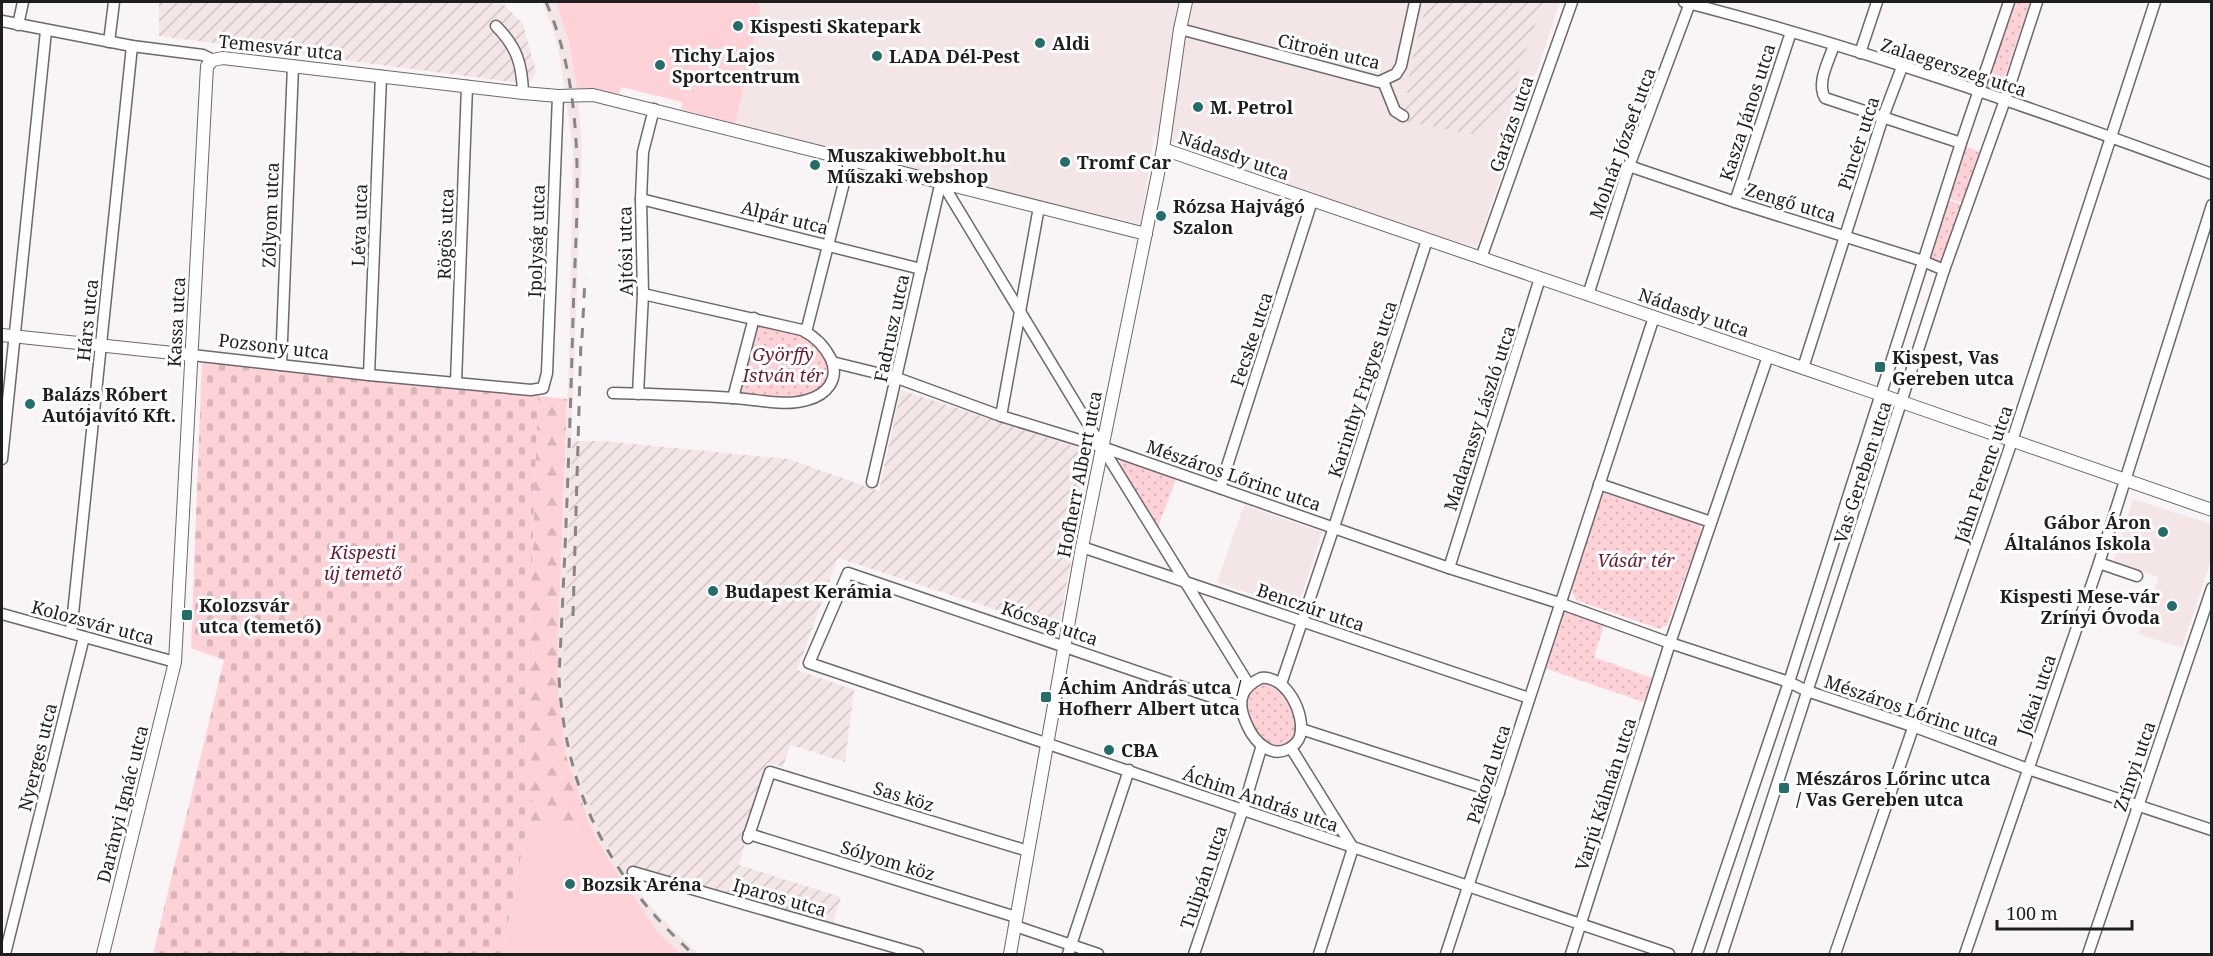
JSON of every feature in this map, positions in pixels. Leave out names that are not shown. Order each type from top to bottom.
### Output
[{"type":"street","points":[[18,25],[22,2]]},
{"type":"street","points":[[109,42],[114,2]]},
{"type":"street","name":"Hofherr Albert utca","points":[[1010,954],[1082,547],[1163,149],[1186,2]]},
{"type":"street","name":"Citroën utca","points":[[1180,29],[1374,82],[1383,81],[1396,74],[1401,66],[1415,2]]},
{"type":"street","name":"Garázs utca","points":[[1481,258],[1572,2]]},
{"type":"street","name":"Zalaegerszeg utca","points":[[1687,2],[1980,91],[2211,174]]},
{"type":"street","name":"Molnár József utca","points":[[1588,295],[1629,166],[1687,2]]},
{"type":"street","points":[[1860,53],[1876,2]]},
{"type":"street","name":"Vas Gereben utca","points":[[1697,954],[1789,682],[1961,143],[2009,2]]},
{"type":"street","name":"Vas Gereben utca","points":[[1722,954],[1944,270],[2005,100],[2037,2]]},
{"type":"street","name":"Jáhn Ferenc utca","points":[[1835,954],[2012,441],[2155,2]]},
{"type":"street","name":"Temesvár utca","points":[[2,21],[109,42],[203,56],[213,60],[223,58],[523,93],[558,96],[593,95],[1146,234]]},
{"type":"street","points":[[496,26],[508,39],[522,69],[523,93]]},
{"type":"street","points":[[2,459],[8,336],[46,31]]},
{"type":"street","name":"Kasza János utca","points":[[1735,202],[1791,32]]},
{"type":"street","points":[[1834,45],[1821,84],[1821,92],[1825,98],[1961,143]]},
{"type":"street","name":"Hárs utca","points":[[71,633],[132,46]]},
{"type":"street","name":"Kassa utca","points":[[175,662],[207,66],[213,60]]},
{"type":"street","name":"Zólyom utca","points":[[281,365],[293,66]]},
{"type":"street","name":"Pincér utca","points":[[1803,368],[1883,117],[1902,67]]},
{"type":"street","name":"Léva utca","points":[[369,375],[381,76]]},
{"type":"street","points":[[1383,81],[1395,111],[1402,116]]},
{"type":"street","name":"Rögös utca","points":[[456,382],[467,86]]},
{"type":"street","name":"Ipolyság utca","points":[[543,388],[547,373],[558,96]]},
{"type":"street","name":"Ajtósi utca","points":[[638,394],[643,294],[641,199],[643,152],[654,109]]},
{"type":"street","name":"Nádasdy utca","points":[[1163,149],[1880,394],[1902,404],[2211,510]]},
{"type":"street","points":[[806,332],[850,159]]},
{"type":"street","name":"Zengő utca","points":[[1629,166],[1923,261],[1944,270]]},
{"type":"street","points":[[941,181],[1249,685]]},
{"type":"street","name":"Fadrusz utca","points":[[872,482],[941,181]]},
{"type":"street","name":"Alpár utca","points":[[641,199],[921,269]]},
{"type":"street","name":"Fecske utca","points":[[1220,488],[1312,201]]},
{"type":"street","name":"Jókai utca","points":[[1965,954],[2099,563],[2211,205]]},
{"type":"street","points":[[1001,416],[1039,207]]},
{"type":"street","name":"Karinthy Frigyes utca","points":[[1281,684],[1427,240]]},
{"type":"street","name":"Madarassy László utca","points":[[1449,568],[1540,278]]},
{"type":"street","points":[[613,393],[733,398],[788,403],[809,400],[821,394],[832,384],[834,375],[832,362],[821,345],[806,332],[754,318],[643,294]]},
{"type":"street","points":[[1654,317],[1559,603],[1670,643],[1768,356]]},
{"type":"street","points":[[733,398],[754,318]]},
{"type":"street","name":"Pozsony utca","points":[[8,336],[369,375],[531,390],[543,388]]},
{"type":"street","name":"Mészáros Lőrinc utca","points":[[832,362],[897,378],[1001,416],[1102,447],[1449,568],[1559,603]]},
{"type":"street","points":[[1599,484],[1711,522]]},
{"type":"street","name":"Benczúr utca","points":[[1082,547],[1529,698]]},
{"type":"street","points":[[2099,563],[2137,576]]},
{"type":"street","name":"Kócsag utca","points":[[809,663],[848,573],[1241,707]]},
{"type":"street","name":"Zrínyi utca","points":[[2088,954],[2211,588]]},
{"type":"street","name":"Pákozd utca","points":[[1446,954],[1559,603]]},
{"type":"street","name":"Kolozsvár utca","points":[[2,614],[175,662]]},
{"type":"street","name":"Nyerges utca","points":[[4,954],[84,637]]},
{"type":"street","name":"Mészáros Lőrinc utca","points":[[1670,643],[1789,682],[1807,691],[2028,769],[2211,830]]},
{"type":"street","name":"Varjú Kálmán utca","points":[[1571,954],[1670,643]]},
{"type":"street","name":"Darányi Ignác utca","points":[[103,954],[175,662]]},
{"type":"street","name":"Áchim András utca","points":[[809,663],[1669,954]]},
{"type":"street","points":[[1267,677],[1281,684],[1296,708],[1301,729],[1298,741],[1291,748],[1275,752],[1262,745],[1248,727],[1241,707],[1242,696],[1249,685],[1261,678],[1267,677]]},
{"type":"street","points":[[1301,729],[1499,793]]},
{"type":"street","points":[[1243,809],[1262,745]]},
{"type":"street","points":[[1291,748],[1353,848],[1319,954]]},
{"type":"street","points":[[1069,950],[1129,770]]},
{"type":"street","name":"Sas köz","points":[[749,836],[770,772],[1028,851]]},
{"type":"street","name":"Tulipán utca","points":[[1194,954],[1243,809]]},
{"type":"street","name":"Sólyom köz","points":[[749,836],[1016,921],[1069,950],[1098,954]]},
{"type":"street","name":"Iparos utca","points":[[633,872],[918,954]]},
{"type":"shaded area","points":[[159,2],[501,2],[523,24],[536,72],[528,84],[159,36]]},
{"type":"shaded area","points":[[542,2],[556,2],[569,42],[577,89],[582,145],[564,644],[564,693],[572,753],[595,820],[612,854],[646,901],[699,954],[680,954],[657,931],[607,857],[589,823],[566,755],[558,692],[558,645],[569,359],[573,149],[560,57],[554,32]]},
{"type":"shaded area","points":[[760,2],[1560,2],[1477,247],[1353,212],[1154,135],[1141,225],[735,124]]},
{"type":"shaded area","points":[[1427,2],[1543,2],[1518,73],[1521,81],[1531,85],[1528,92],[1517,92],[1503,109],[1490,115],[1483,136],[1403,121],[1412,60]]},
{"type":"shaded area","points":[[901,390],[1079,448],[1089,466],[1058,630],[838,558],[797,670],[854,690],[845,762],[790,745],[783,767],[767,763],[739,865],[841,897],[829,935],[727,903],[627,876],[612,854],[595,820],[572,753],[568,728],[564,693],[564,644],[572,441],[603,441],[788,459],[879,491]]},
{"type":"shaded area","points":[[2133,499],[2211,524],[2211,560],[2182,648],[2138,634],[2159,577],[2113,562]]},
{"type":"shaded area","points":[[1244,505],[1322,532],[1297,610],[1217,582]]},
{"type":"green space","name":"Tichy Lajos Sportcentrum","points":[[556,2],[760,2],[759,7],[761,8],[735,124],[681,109],[682,102],[621,87],[619,94],[586,88],[577,89],[569,42]]},
{"type":"green space","points":[[2013,2],[2030,2],[1999,94],[1983,89]]},
{"type":"green space","points":[[1962,145],[1983,153],[1966,204],[1945,197]]},
{"type":"green space","points":[[1945,199],[1965,206],[1944,264],[1926,258]]},
{"type":"green space","name":"Györffy István tér","points":[[754,318],[785,326],[821,345],[834,375],[809,400],[733,398]]},
{"type":"green space","name":"Kispesti új temető","points":[[202,359],[533,388],[538,396],[524,780],[532,800],[502,954],[153,954],[224,660],[191,648]]},
{"type":"green space","points":[[538,396],[567,399],[558,692],[566,755],[589,823],[526,832],[532,800],[524,780]]},
{"type":"green space","points":[[1121,461],[1176,479],[1158,527],[1119,467]]},
{"type":"green space","name":"Vásár tér","points":[[1603,493],[1699,524],[1702,531],[1667,625],[1660,629],[1576,600],[1571,589]]},
{"type":"green space","points":[[1563,610],[1604,625],[1594,657],[1652,678],[1644,702],[1544,668]]},
{"type":"green space","points":[[1268,683],[1283,691],[1295,713],[1296,735],[1285,745],[1275,746],[1265,741],[1250,721],[1247,709],[1248,697],[1255,688]]},
{"type":"green space","name":"Bozsik Aréna","points":[[589,823],[607,857],[657,931],[680,954],[502,954],[526,832]]},
{"type":"railway","points":[[546,2],[560,40],[569,78],[577,157],[559,677],[563,718],[582,794],[615,863],[637,895],[693,954]]},
{"type":"railway","points":[[582,338],[585,278]]},
{"type":"railway","points":[[573,616],[581,340]]},
{"type":"place","name":"Kispesti Skatepark","points":[[738,26]]},
{"type":"place","name":"Aldi","points":[[1040,43]]},
{"type":"place","name":"LADA Dél-Pest","points":[[877,56]]},
{"type":"place","name":"Tichy Lajos Sportcentrum","points":[[660,65]]},
{"type":"place","name":"M. Petrol","points":[[1198,107]]},
{"type":"place","name":"Tromf Car","points":[[1065,162]]},
{"type":"place","name":"Muszakiwebbolt.hu Műszaki webshop","points":[[815,165]]},
{"type":"place","name":"Rózsa Hajvágó Szalon","points":[[1161,216]]},
{"type":"place","name":"Kispest, Vas Gereben utca","points":[[1880,367]]},
{"type":"place","name":"Balázs Róbert Autójavító Kft.","points":[[30,404]]},
{"type":"place","name":"Gábor Áron Általános Iskola","points":[[2163,532]]},
{"type":"place","name":"Budapest Kerámia","points":[[713,591]]},
{"type":"place","name":"Kispesti Mese-vár Zrínyi Óvoda","points":[[2172,606]]},
{"type":"place","name":"Kolozsvár utca (temető)","points":[[187,615]]},
{"type":"place","name":"Áchim András utca / Hofherr Albert utca","points":[[1046,697]]},
{"type":"place","name":"CBA","points":[[1109,750]]},
{"type":"place","name":"Mészáros Lőrinc utca / Vas Gereben utca","points":[[1784,788]]},
{"type":"place","name":"Bozsik Aréna","points":[[570,884]]}]
